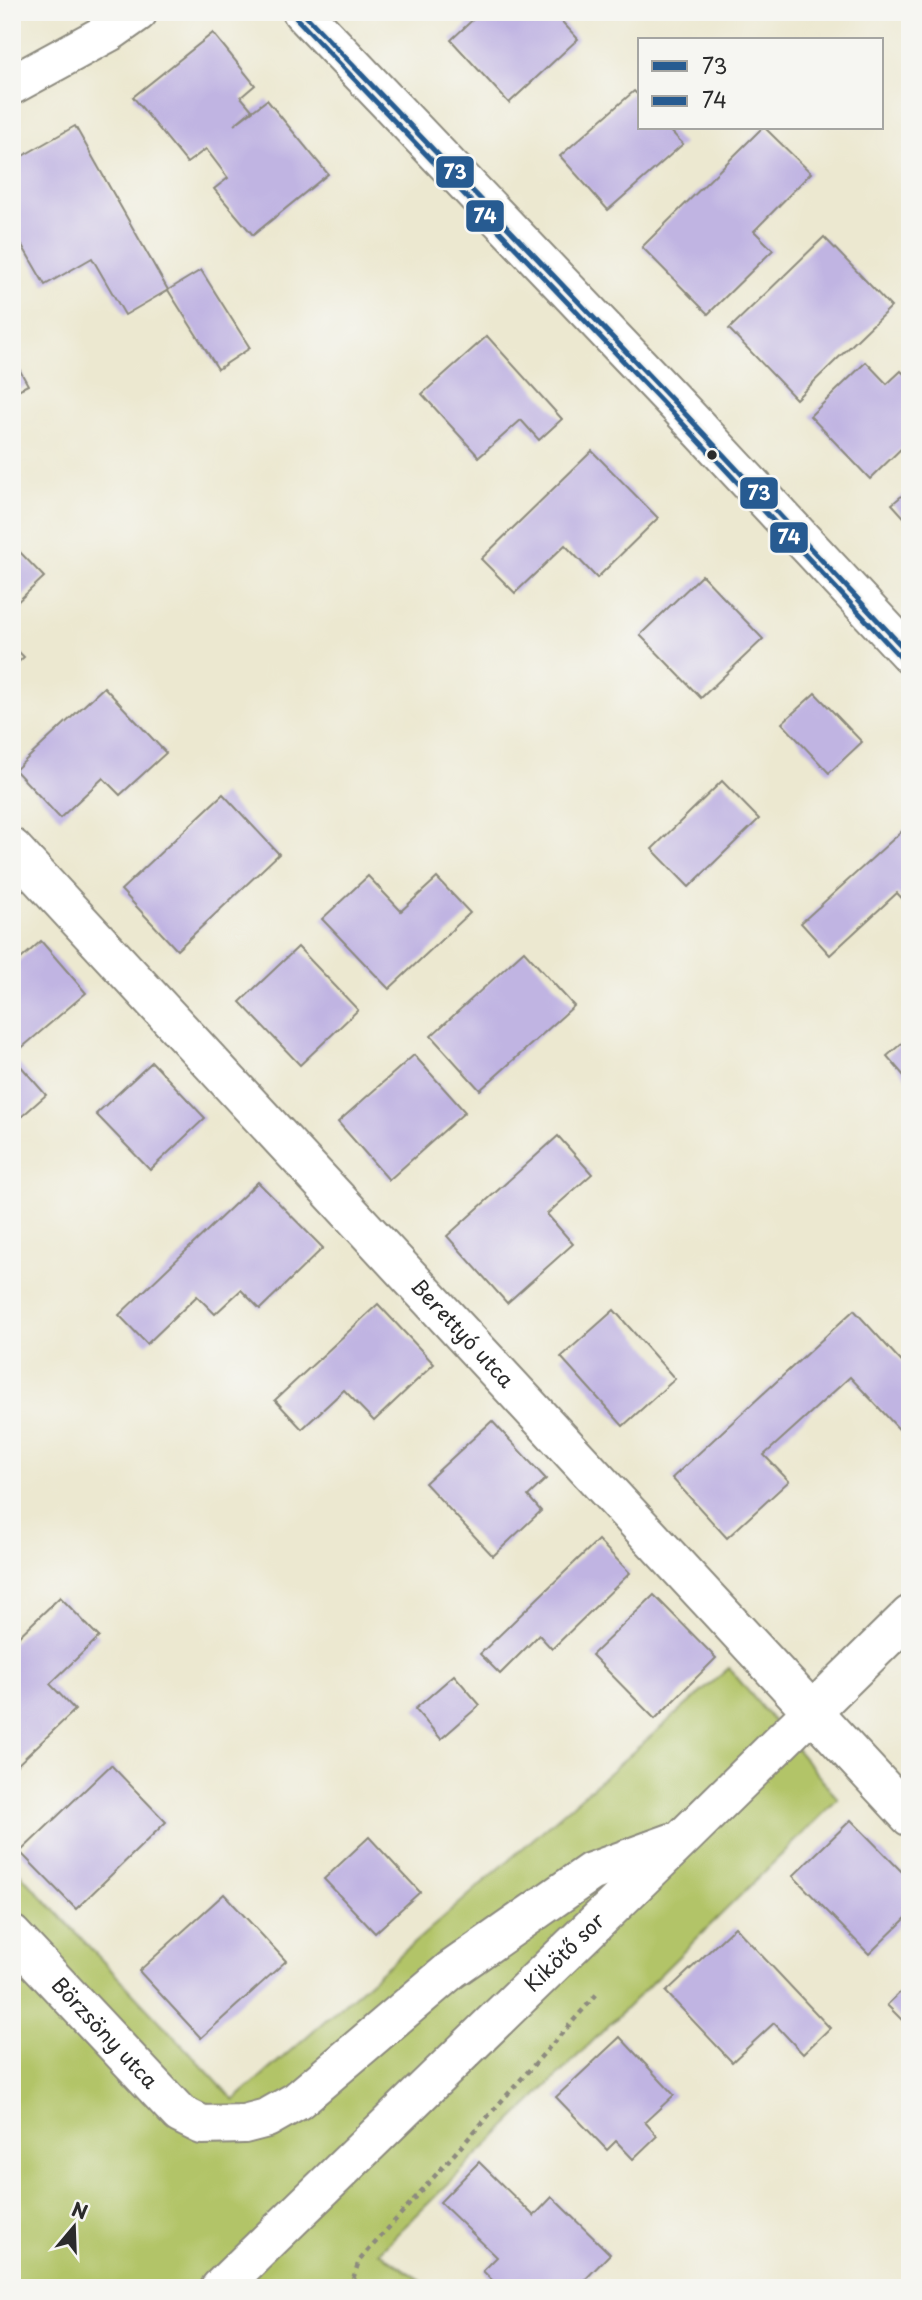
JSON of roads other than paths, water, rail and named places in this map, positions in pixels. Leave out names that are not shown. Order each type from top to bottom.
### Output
[{"type":"street","points":[[12,85],[111,31],[138,12]]},
{"type":"street","points":[[302,12],[910,655]]},
{"type":"street","name":"Berettyó utca","points":[[12,848],[910,1817]]},
{"type":"street","name":"Kikötő sor","points":[[220,2288],[910,1615]]},
{"type":"street","name":"Börzsöny utca","points":[[12,1935],[180,2114],[202,2124],[244,2124],[268,2118],[297,2101],[451,1970],[592,1872],[683,1838]]}]
